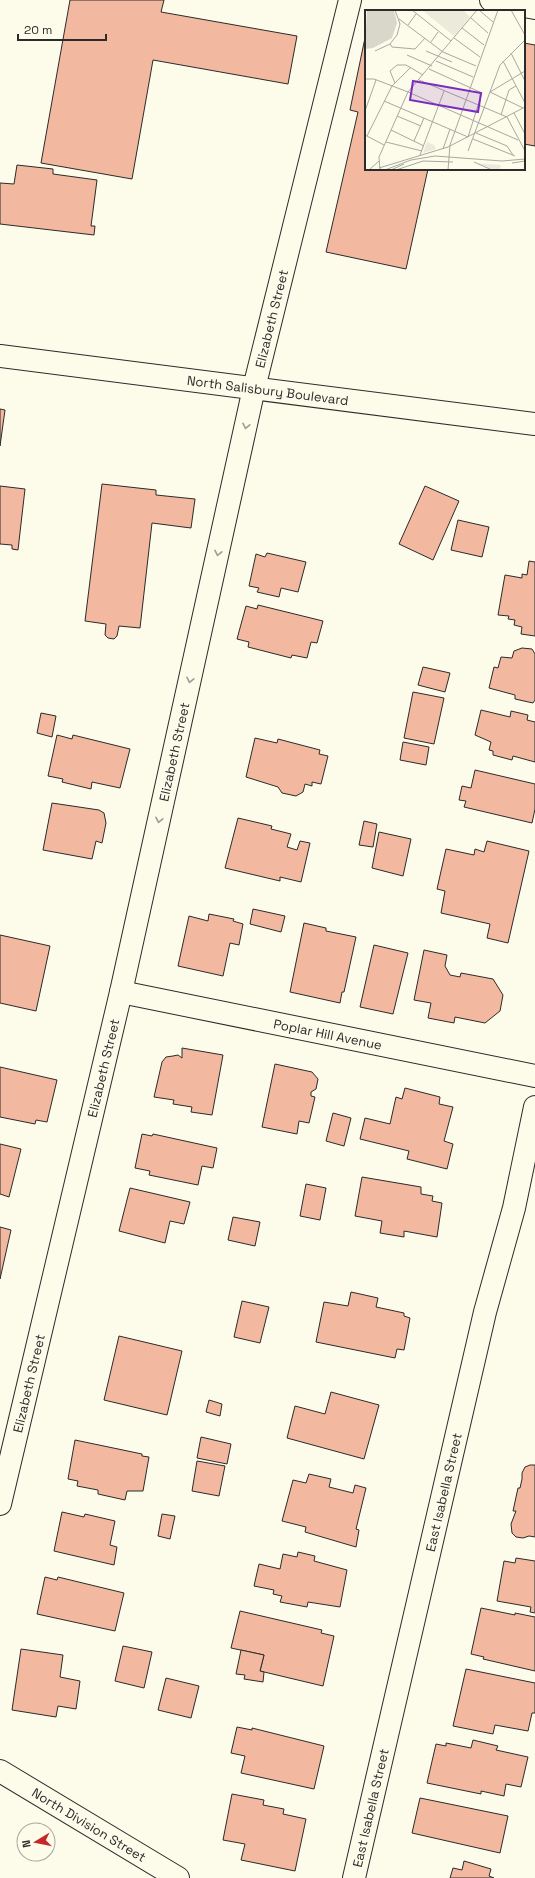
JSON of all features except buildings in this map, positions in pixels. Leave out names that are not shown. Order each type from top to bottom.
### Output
[{"type":"street","name":"Elizabeth Street","points":[[0,1504],[121,992],[254,388],[350,0]]},
{"type":"street","points":[[490,0],[535,8]]},
{"type":"street","name":"North Salisbury Boulevard","points":[[0,356],[535,424]]},
{"type":"street","name":"Poplar Hill Avenue","points":[[121,992],[535,1076]]},
{"type":"street","name":"East Isabella Street","points":[[354,1878],[485,1312],[514,1208],[535,1107]]},
{"type":"street","name":"North Division Street","points":[[0,1771],[178,1878]]}]
